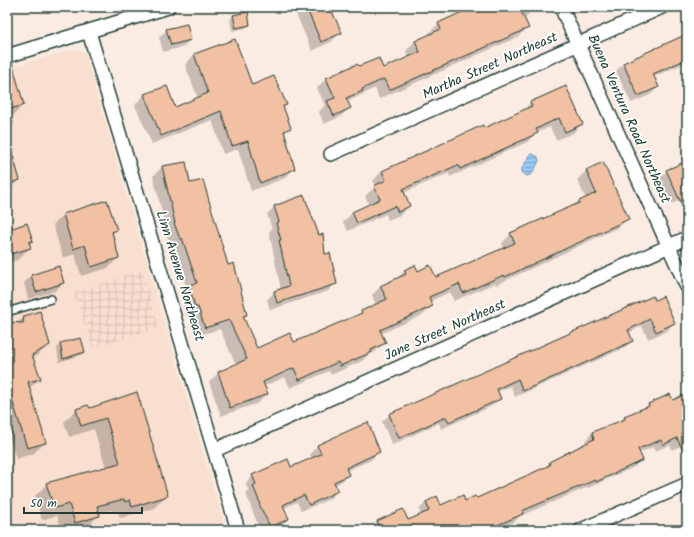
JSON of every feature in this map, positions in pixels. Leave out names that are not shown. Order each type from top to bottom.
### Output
[{"type":"street","points":[[7,56],[168,7]]},
{"type":"street","name":"Buena Ventura Road Northeast","points":[[561,7],[687,288]]},
{"type":"street","name":"Martha Street Northeast","points":[[331,154],[662,7]]},
{"type":"street","name":"Linn Avenue Northeast","points":[[89,32],[216,450],[238,530]]},
{"type":"street","name":"Jane Street Northeast","points":[[216,450],[687,238]]},
{"type":"street","points":[[581,530],[687,484]]},
{"type":"lane","points":[[7,312],[50,299]]},
{"type":"shaded area","points":[[75,49],[85,53],[226,530],[7,530],[7,68]]},
{"type":"shaded area","points":[[142,270],[159,327],[93,348],[74,293]]},
{"type":"water","points":[[533,154],[538,157],[539,161],[532,174],[527,176],[522,172],[522,168],[530,155]]},
{"type":"building","points":[[306,7],[330,7],[342,33],[321,42]]},
{"type":"building","points":[[473,7],[519,7],[529,28],[389,90],[384,79],[362,89],[363,91],[346,98],[351,108],[334,116],[327,101],[335,98],[326,78],[357,64],[359,66],[379,58],[383,68],[420,52],[415,41],[441,29],[438,23]]},
{"type":"building","points":[[248,12],[250,25],[236,28],[233,15]]},
{"type":"building","points":[[187,24],[191,40],[171,45],[166,29]]},
{"type":"building","points":[[687,34],[687,59],[653,74],[659,87],[638,96],[623,63]]},
{"type":"building","points":[[235,39],[252,85],[274,76],[287,105],[283,106],[291,128],[284,131],[295,169],[260,183],[248,141],[232,146],[221,111],[161,136],[144,94],[167,86],[175,107],[208,93],[194,54]]},
{"type":"building","points":[[12,63],[24,105],[7,110],[7,64]]},
{"type":"building","points":[[566,86],[583,124],[565,132],[559,118],[536,129],[538,133],[460,169],[458,165],[403,189],[410,206],[398,212],[395,206],[357,223],[352,212],[380,199],[374,186],[386,180],[382,171],[483,125],[484,128],[532,106],[530,102]]},
{"type":"building","points":[[10,146],[20,180],[7,184],[7,147]]},
{"type":"building","points":[[687,161],[687,216],[666,170]]},
{"type":"building","points":[[186,162],[190,183],[203,180],[228,265],[234,263],[247,315],[243,316],[257,348],[290,333],[294,342],[362,313],[361,311],[387,299],[380,286],[406,274],[404,270],[415,265],[418,271],[430,265],[436,277],[515,243],[510,233],[579,203],[579,201],[596,193],[586,170],[603,162],[629,219],[505,277],[504,275],[463,293],[459,284],[429,297],[433,306],[380,330],[386,343],[371,350],[372,352],[340,366],[338,362],[299,380],[294,368],[263,382],[268,394],[230,408],[218,372],[247,359],[229,320],[205,328],[198,307],[195,307],[189,285],[197,283],[182,238],[180,239],[174,223],[162,166]]},
{"type":"building","points":[[304,195],[319,235],[323,234],[325,254],[330,253],[337,284],[277,303],[274,291],[289,286],[279,240],[281,240],[276,223],[279,222],[274,206]]},
{"type":"building","points":[[107,200],[117,230],[112,232],[119,258],[91,267],[85,245],[73,249],[63,214]]},
{"type":"building","points":[[27,223],[33,241],[29,242],[31,248],[7,255],[7,230]]},
{"type":"building","points":[[59,266],[64,283],[36,292],[31,275]]},
{"type":"building","points":[[653,296],[655,300],[663,296],[675,323],[656,332],[650,319],[628,330],[633,341],[523,391],[518,379],[497,389],[501,399],[449,422],[446,417],[399,438],[389,414]]},
{"type":"building","points":[[40,311],[50,345],[32,355],[41,379],[28,382],[46,443],[27,448],[7,383],[7,322],[23,323],[24,316]]},
{"type":"building","points":[[81,338],[85,352],[63,359],[60,343]]},
{"type":"building","points":[[137,392],[168,496],[132,507],[130,500],[125,502],[124,499],[97,506],[100,516],[75,523],[69,504],[54,508],[46,483],[120,463],[106,418],[81,426],[76,409],[88,405],[90,408]]},
{"type":"building","points":[[687,393],[687,459],[677,438],[663,445],[661,440],[638,449],[643,460],[596,482],[595,480],[522,511],[523,514],[486,530],[380,530],[377,521],[403,509],[408,520],[429,511],[426,502],[437,496],[441,505],[463,495],[465,501],[475,496],[477,498],[550,465],[549,462],[594,439],[592,432],[625,419],[624,416],[649,406],[648,404],[670,394],[673,400]]},
{"type":"building","points":[[368,422],[380,452],[346,468],[349,475],[334,482],[338,491],[309,505],[304,495],[283,505],[289,519],[270,527],[259,504],[260,503],[253,486],[256,484],[252,475],[288,459],[291,467],[321,454],[317,445]]}]
